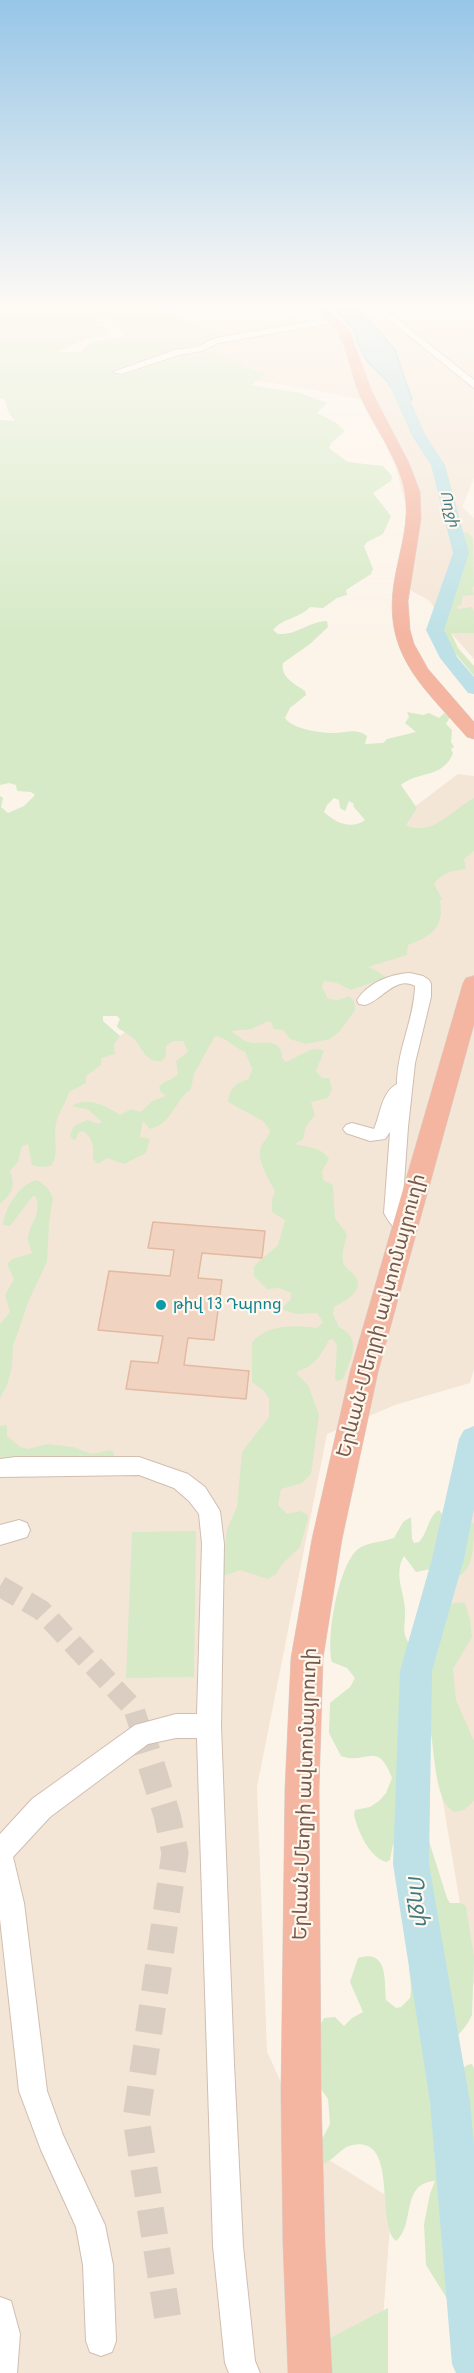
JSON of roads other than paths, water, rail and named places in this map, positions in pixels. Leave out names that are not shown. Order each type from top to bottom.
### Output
[{"type":"highway","points":[[377,417],[412,487],[414,505],[401,608],[401,630],[408,649],[426,676],[474,734]]},
{"type":"highway","name":"Երևան-Մեղրի ավտոմայրուղի","points":[[305,2370],[301,2092],[302,1789],[307,1658],[341,1469],[367,1361],[474,983]]},
{"type":"street","points":[[366,1000],[371,992],[392,982],[413,979],[423,984],[423,996],[410,1043],[404,1079],[405,1090],[398,1137],[393,1213],[404,1226]]},
{"type":"street","points":[[352,1129],[370,1135],[379,1135],[384,1129],[392,1098],[398,1089],[405,1090]]},
{"type":"street","points":[[0,1468],[139,1466],[181,1481],[197,1494],[210,1511],[213,1544],[209,1726],[219,2053],[228,2246],[240,2363],[245,2373]]},
{"type":"street","points":[[101,2341],[98,2265],[90,2225],[51,2140],[33,2091],[11,1904],[0,1853],[41,1808],[143,1733],[176,1726],[209,1726]]},
{"type":"street","points":[[0,2312],[5,2334],[2,2373]]},
{"type":"waterway","name":"Ողջի","points":[[411,417],[419,436],[438,465],[461,553],[435,630],[449,658],[474,689]]},
{"type":"waterway","name":"Ողջի","points":[[474,1439],[448,1559],[416,1671],[411,1864],[450,2102],[474,2364]]},
{"type":"tunnel","points":[[0,1586],[41,1610],[134,1709],[140,1728]]},
{"type":"tunnel","points":[[139,1726],[167,1815],[175,1853],[136,2119],[169,2326]]},
{"type":"place","name":"թիվ 13 Դպրոց","points":[[161,1305]]}]
